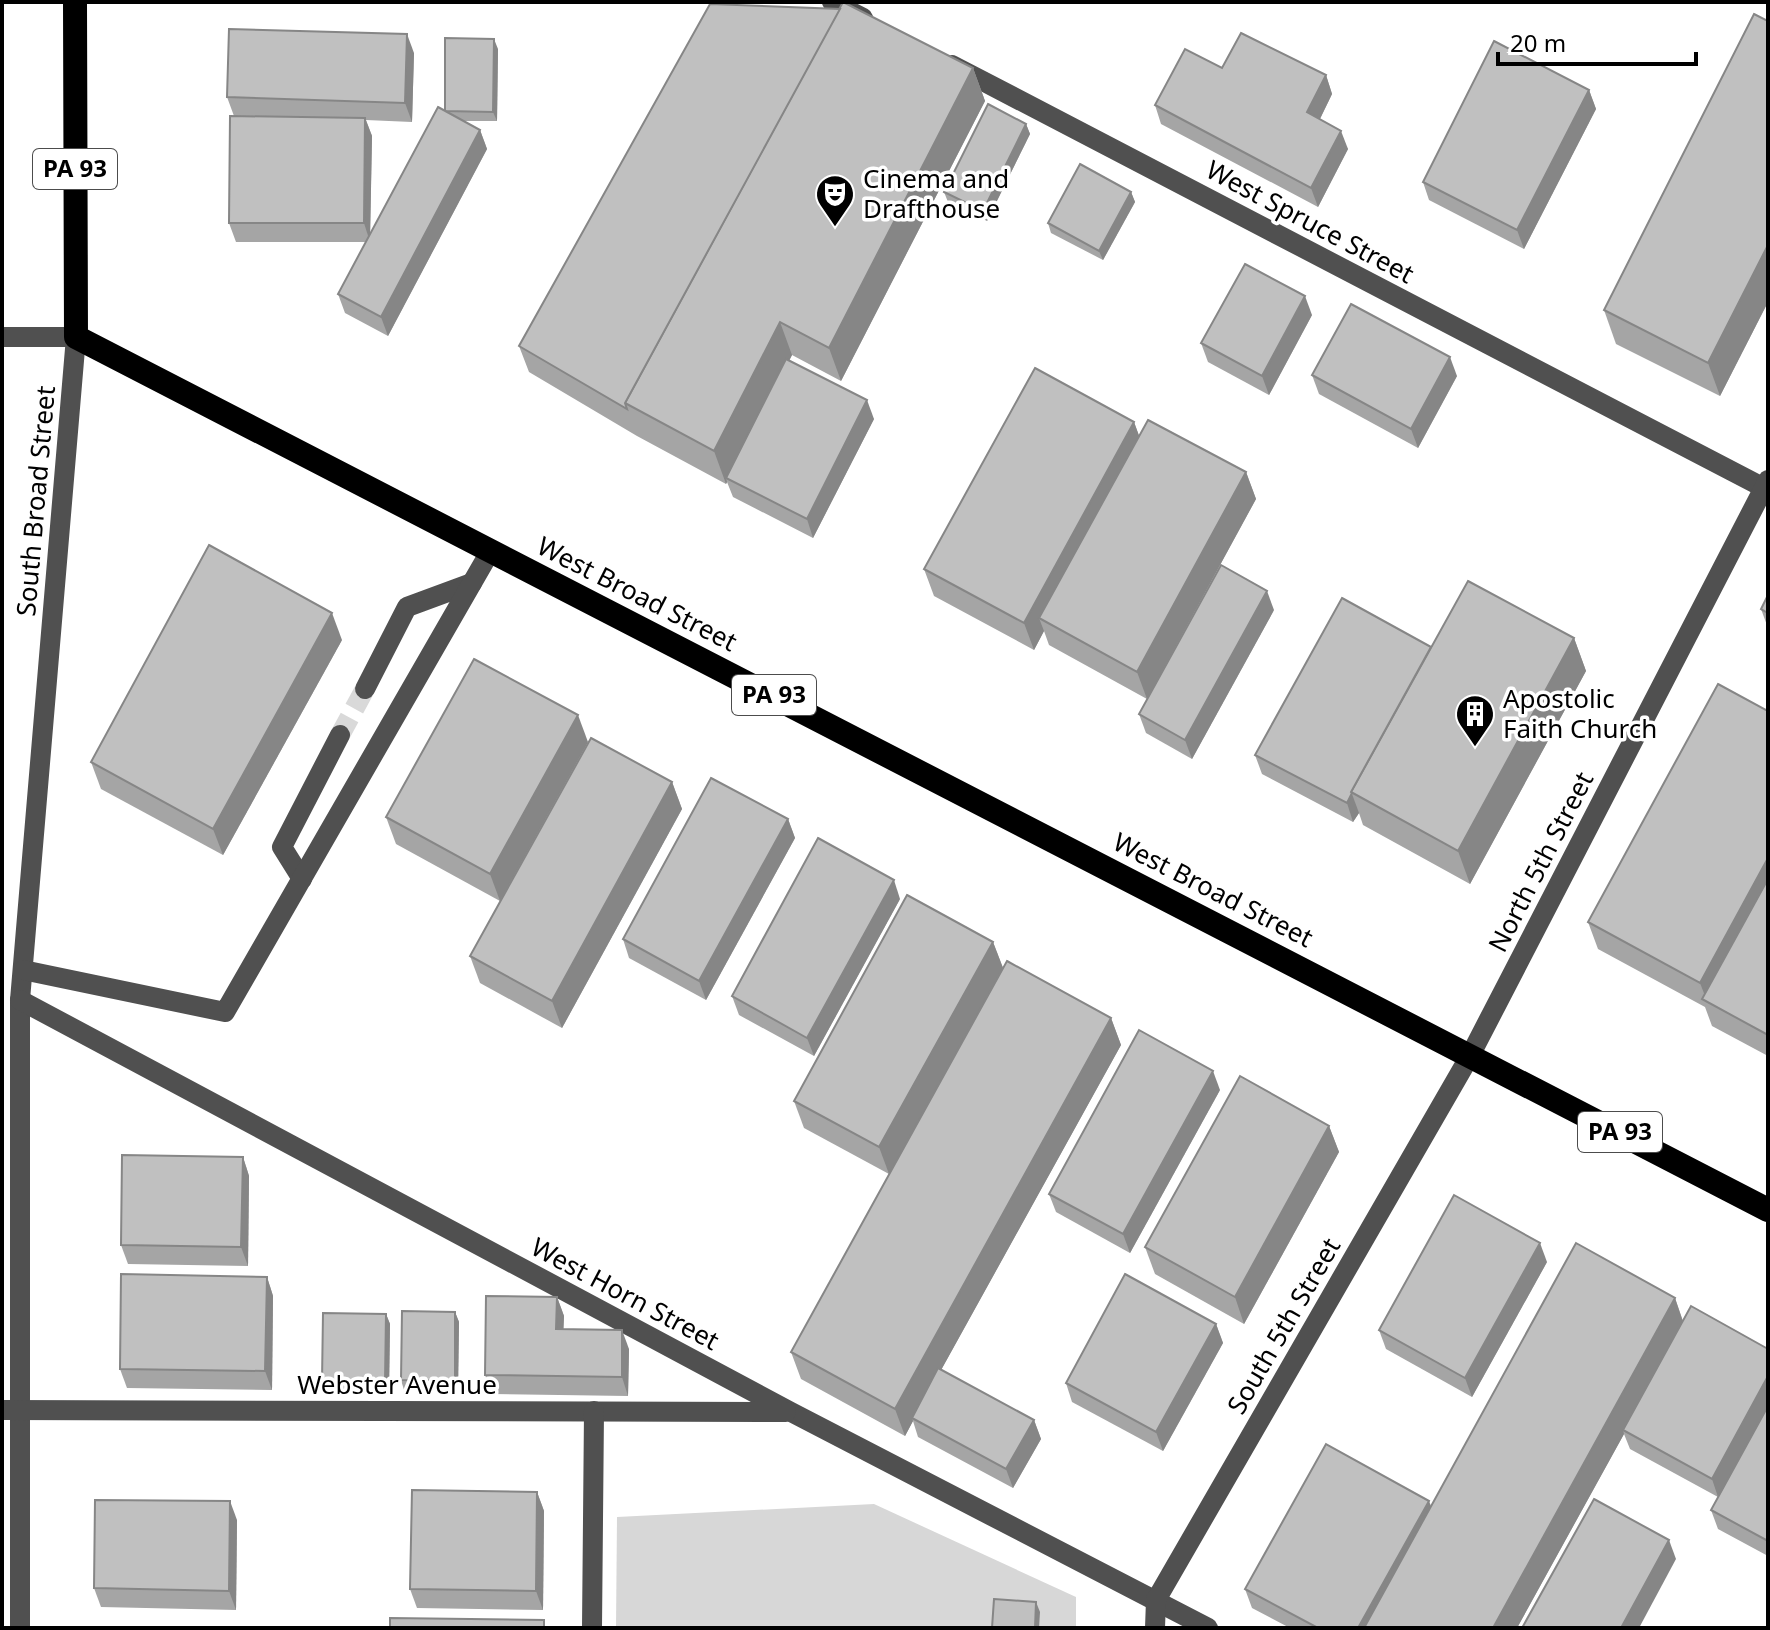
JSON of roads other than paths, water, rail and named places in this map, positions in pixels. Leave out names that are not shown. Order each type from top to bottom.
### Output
[{"type":"highway","name":"PA 93","points":[[75,2],[76,337]]},
{"type":"highway","name":"West Broad Street","points":[[76,337],[1471,1054]]},
{"type":"highway","name":"PA 93","points":[[1471,1054],[1768,1210]]},
{"type":"street","points":[[832,2],[888,31]]},
{"type":"street","name":"West Spruce Street","points":[[931,54],[1767,486]]},
{"type":"street","points":[[2,337],[76,337]]},
{"type":"street","name":"South Broad Street","points":[[20,1628],[11,1410],[20,1000],[76,337]]},
{"type":"street","name":"North 5th Street","points":[[1471,1054],[1767,486]]},
{"type":"street","points":[[23,970],[225,1012],[491,550]]},
{"type":"street","points":[[365,689],[407,607],[472,583]]},
{"type":"street","points":[[302,879],[282,847],[340,735]]},
{"type":"street","name":"West Horn Street","points":[[20,1000],[791,1412],[1208,1628]]},
{"type":"street","name":"South 5th Street","points":[[1155,1628],[1156,1600],[1471,1054]]},
{"type":"street","name":"Webster Avenue","points":[[11,1410],[791,1412]]},
{"type":"street","points":[[592,1628],[594,1411]]},
{"type":"tunnel","points":[[340,735],[365,689]]},
{"type":"place","name":"Cinema and Drafthouse","points":[[835,228]]},
{"type":"place","name":"Apostolic Faith Church","points":[[1475,748]]}]
